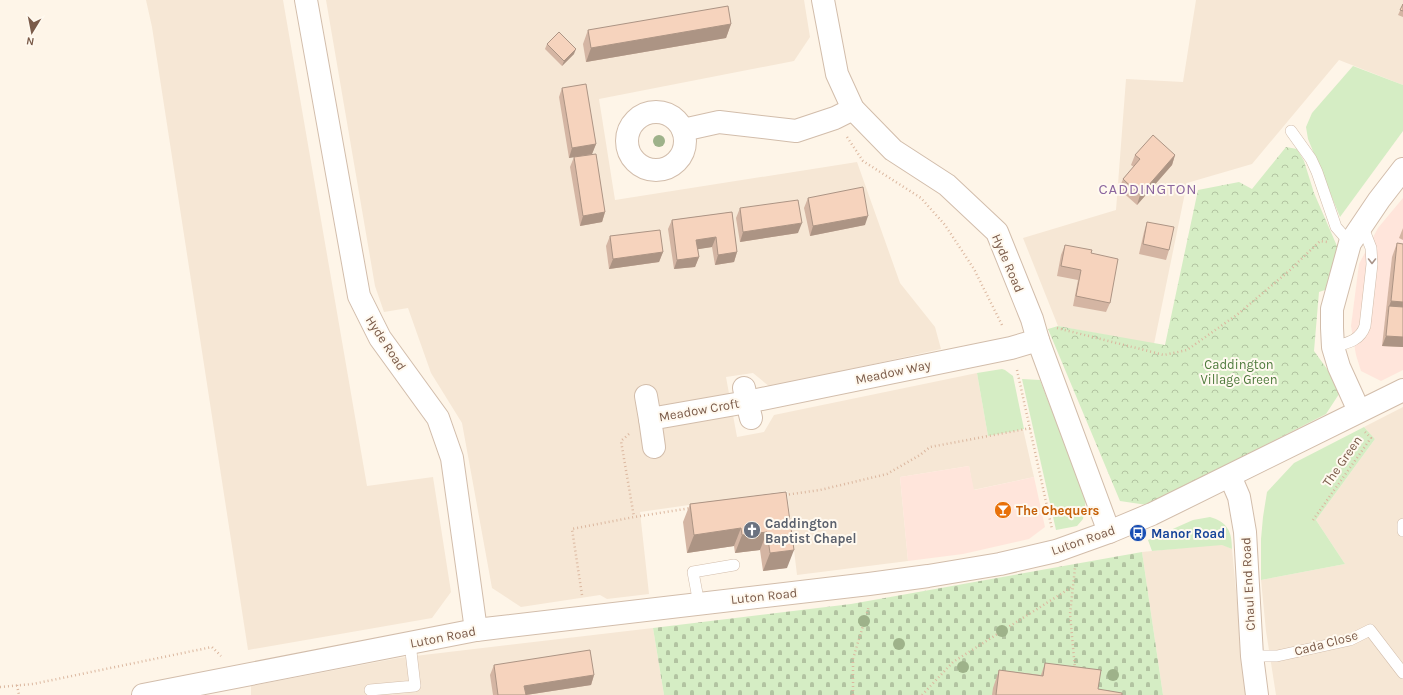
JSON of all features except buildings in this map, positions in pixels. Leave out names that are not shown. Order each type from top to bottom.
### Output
[{"type":"street","name":"Hyde Road","points":[[306,0],[358,296],[380,338],[438,418],[452,458],[476,630]]},
{"type":"street","name":"Hyde Road","points":[[823,0],[838,74],[844,114],[893,150],[947,185],[997,232],[1032,319],[1038,340],[1109,532]]},
{"type":"street","points":[[683,130],[719,122],[796,131],[844,114]]},
{"type":"street","points":[[1354,414],[1333,347],[1332,309],[1350,243],[1362,224],[1403,170]]},
{"type":"street","name":"Meadow Way","points":[[747,403],[1011,348],[1038,340]]},
{"type":"street","name":"Meadow Croft","points":[[646,396],[654,447]]},
{"type":"street","name":"Luton Road","points":[[143,695],[476,630],[869,584],[1000,564],[1066,548],[1152,514],[1354,414],[1400,396]]},
{"type":"street","name":"Meadow Croft","points":[[650,418],[747,403]]},
{"type":"street","name":"Chaul End Road","points":[[1230,476],[1239,497],[1245,532],[1252,656],[1257,695]]},
{"type":"lane","points":[[1291,131],[1311,160],[1317,172],[1336,226],[1350,243]]},
{"type":"lane","points":[[1333,347],[1354,341],[1362,334],[1365,326],[1372,264],[1371,248],[1362,224]]},
{"type":"lane","points":[[1403,524],[1403,531]]},
{"type":"lane","points":[[698,604],[693,572],[734,565]]},
{"type":"lane","name":"Cada Close","points":[[1252,656],[1277,656],[1350,640],[1370,630],[1403,673]]},
{"type":"lane","points":[[370,690],[415,686],[410,643]]},
{"type":"path","points":[[844,114],[863,161],[921,198],[945,225],[974,269],[997,314],[1011,348],[1030,428],[1066,548],[1075,571],[1070,614],[1075,674]]},
{"type":"path","points":[[1032,319],[1062,330],[1164,355],[1187,350],[1238,314],[1290,270],[1320,242],[1350,243]]},
{"type":"path","name":"The Green","points":[[1313,520],[1371,438],[1354,414]]},
{"type":"path","points":[[634,517],[621,441],[650,418]]},
{"type":"path","points":[[781,495],[820,490],[887,474],[920,455],[930,447],[1030,428]]},
{"type":"path","points":[[586,617],[572,529],[634,517],[696,508]]},
{"type":"path","points":[[853,695],[853,659],[869,606],[869,584]]},
{"type":"path","points":[[922,695],[953,662],[1072,587]]},
{"type":"path","points":[[0,687],[33,684],[212,646],[241,676]]},
{"type":"path","points":[[17,685],[20,695]]},
{"type":"shaded area","points":[[146,0],[283,0],[367,486],[433,477],[451,592],[432,618],[248,650],[152,27]]},
{"type":"shaded area","points":[[326,0],[804,0],[810,37],[794,61],[599,99],[615,200],[857,162],[900,283],[935,327],[941,349],[770,387],[753,373],[726,377],[737,437],[764,432],[774,415],[977,373],[988,436],[1023,429],[1034,477],[973,490],[969,466],[900,477],[908,561],[797,575],[787,491],[640,512],[649,594],[607,599],[600,595],[521,607],[492,588],[462,423],[431,373],[408,308],[384,312],[375,286]]},
{"type":"shaded area","points":[[1196,0],[1403,0],[1403,85],[1339,60],[1252,164],[1187,183],[1154,344],[1058,326],[1023,238],[1116,210],[1126,79],[1183,82]]},
{"type":"shaded area","points":[[1403,198],[1403,370],[1381,381],[1361,371],[1356,355],[1351,326],[1359,264],[1378,228]]},
{"type":"shaded area","points":[[1403,407],[1403,695],[1276,695],[1266,631],[1261,580],[1345,564],[1316,520],[1375,439],[1364,427]]},
{"type":"shaded area","points":[[969,466],[974,490],[1034,477],[1045,527],[1029,539],[963,554],[908,561],[900,477]]},
{"type":"shaded area","points":[[1221,544],[1232,549],[1246,695],[1163,695],[1142,552]]},
{"type":"shaded area","points":[[653,628],[664,695],[251,695],[251,686],[398,658]]},
{"type":"green space","points":[[1353,66],[1403,85],[1403,131],[1340,217],[1308,139],[1306,127],[1312,113]]},
{"type":"green space","name":"Caddington Village Green","points":[[1286,147],[1297,149],[1304,161],[1314,193],[1340,253],[1334,287],[1319,292],[1314,351],[1341,391],[1326,414],[1147,505],[1120,501],[1048,329],[1058,326],[1165,345],[1198,190],[1239,182],[1252,189]]},
{"type":"green space","points":[[1002,369],[1013,376],[1024,429],[988,436],[977,373]]},
{"type":"green space","points":[[1022,379],[1040,380],[1086,499],[1083,519],[1077,526],[1056,530]]},
{"type":"green space","points":[[1364,427],[1375,439],[1316,520],[1345,564],[1261,580],[1261,539],[1267,492],[1294,463]]},
{"type":"green space","points":[[1210,517],[1221,522],[1230,532],[1232,549],[1222,545],[1152,551],[1148,540],[1193,520]]},
{"type":"green space","points":[[1142,552],[1163,695],[664,695],[653,628],[851,604]]},
{"type":"place","name":"The Chequers","points":[[1003,510]]},
{"type":"place","name":"Caddington Baptist Chapel","points":[[752,530]]},
{"type":"place","name":"Manor Road","points":[[1138,533]]},
{"type":"district","name":"CADDINGTON","points":[[1148,189]]}]
